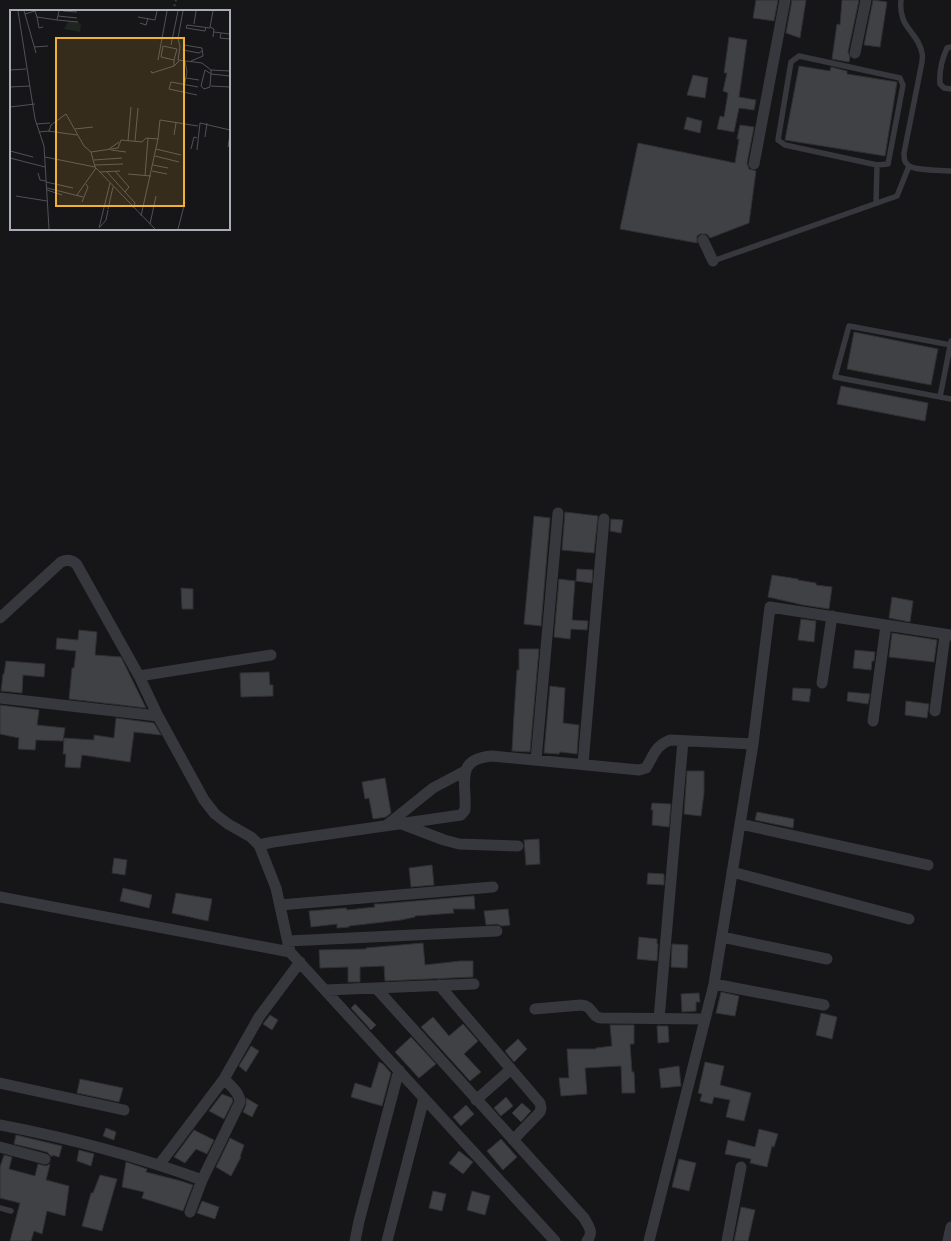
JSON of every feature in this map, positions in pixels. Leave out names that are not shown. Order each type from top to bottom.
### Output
[{"type":"street","points":[[754,164],[785,0]]},
{"type":"street","points":[[855,53],[866,0]]},
{"type":"street","points":[[703,240],[713,261]]},
{"type":"street","points":[[536,760],[558,514]]},
{"type":"street","points":[[583,764],[604,519]]},
{"type":"street","points":[[0,618],[61,562],[69,560],[77,565],[139,676],[158,716],[209,808],[228,824],[251,837],[259,845],[276,888],[289,946],[300,962],[555,1241]]},
{"type":"street","points":[[649,1241],[714,984],[753,744],[770,607],[948,635],[935,711]]},
{"type":"street","points":[[822,683],[832,616]]},
{"type":"street","points":[[873,721],[886,625]]},
{"type":"street","points":[[139,676],[271,655]]},
{"type":"street","points":[[0,698],[158,716]]},
{"type":"street","points":[[387,826],[433,788],[465,771],[469,765],[482,757],[492,756],[639,770],[646,768],[658,747],[662,743],[670,740],[753,744]]},
{"type":"street","points":[[658,1019],[683,741]]},
{"type":"street","points":[[259,845],[463,814],[465,806],[465,771]]},
{"type":"street","points":[[400,824],[459,844],[518,846]]},
{"type":"street","points":[[740,824],[928,865]]},
{"type":"street","points":[[732,872],[909,918]]},
{"type":"street","points":[[280,905],[493,887]]},
{"type":"street","points":[[0,897],[289,946],[497,931]]},
{"type":"street","points":[[722,937],[827,959]]},
{"type":"street","points":[[159,1165],[224,1079],[259,1017],[300,962]]},
{"type":"street","points":[[326,990],[474,984]]},
{"type":"street","points":[[714,984],[824,1005]]},
{"type":"street","points":[[439,985],[510,1069],[538,1099],[541,1108],[536,1117],[513,1140]]},
{"type":"street","points":[[376,988],[584,1218],[591,1231],[590,1237],[587,1241]]},
{"type":"street","points":[[535,1010],[581,1005],[587,1006],[591,1009],[596,1018],[705,1019]]},
{"type":"street","points":[[476,1100],[510,1069]]},
{"type":"street","points":[[355,1241],[399,1070]]},
{"type":"street","points":[[190,1212],[202,1180],[240,1102],[240,1098],[237,1093],[224,1079]]},
{"type":"street","points":[[0,1083],[124,1110]]},
{"type":"street","points":[[388,1241],[424,1098]]},
{"type":"street","points":[[0,1124],[159,1165],[202,1180]]},
{"type":"street","points":[[0,1147],[45,1159]]},
{"type":"street","points":[[727,1241],[741,1167]]},
{"type":"street","points":[[948,1241],[951,1227]]},
{"type":"lane","points":[[901,0],[900,12],[904,22],[918,42],[922,52],[922,62],[904,153],[905,161],[909,166],[918,168],[951,171]]},
{"type":"lane","points":[[951,47],[947,48],[945,52],[939,76],[940,84],[944,88],[951,89]]},
{"type":"lane","points":[[799,56],[900,78],[903,85],[888,164],[877,164],[785,145],[778,140],[791,62],[794,58],[799,56]]},
{"type":"lane","points":[[876,203],[877,164]]},
{"type":"lane","points":[[713,261],[897,196],[909,166]]},
{"type":"lane","points":[[940,397],[951,344],[849,326],[835,377],[951,400]]},
{"type":"lane","points":[[0,1208],[11,1211]]},
{"type":"path","points":[[173,10],[176,0]]},
{"type":"building","points":[[756,0],[778,0],[774,21],[753,18]]},
{"type":"building","points":[[792,0],[806,0],[800,38],[786,33]]},
{"type":"building","points":[[842,0],[859,0],[848,52],[850,57],[849,62],[832,59],[837,24],[840,25]]},
{"type":"building","points":[[873,0],[887,2],[880,47],[864,45]]},
{"type":"building","points":[[729,37],[747,40],[739,97],[756,100],[754,110],[739,108],[734,132],[717,129],[720,116],[724,117],[728,93],[723,91],[727,73],[724,73]]},
{"type":"building","points":[[799,66],[830,71],[831,67],[847,71],[847,74],[897,82],[885,156],[785,140]]},
{"type":"building","points":[[693,75],[708,78],[705,98],[687,95]]},
{"type":"building","points":[[687,117],[702,121],[700,133],[684,129]]},
{"type":"building","points":[[740,125],[754,127],[747,163],[749,169],[756,171],[749,223],[710,238],[707,234],[700,234],[697,236],[697,243],[620,229],[638,143],[735,163]]},
{"type":"building","points":[[854,332],[938,349],[931,385],[847,369]]},
{"type":"building","points":[[841,386],[928,403],[925,421],[837,404]]},
{"type":"building","points":[[565,512],[598,516],[594,553],[562,550]]},
{"type":"building","points":[[534,516],[550,518],[541,626],[524,624]]},
{"type":"building","points":[[611,519],[623,520],[621,533],[610,531]]},
{"type":"building","points":[[577,569],[593,570],[592,583],[576,581]]},
{"type":"building","points":[[772,575],[832,587],[829,609],[768,597]]},
{"type":"building","points":[[559,579],[575,581],[572,620],[588,621],[587,630],[571,629],[570,639],[554,637]]},
{"type":"building","points":[[181,588],[193,589],[193,609],[182,609]]},
{"type":"building","points":[[892,597],[913,601],[910,622],[889,618]]},
{"type":"building","points":[[801,619],[816,621],[814,642],[798,640]]},
{"type":"building","points":[[79,630],[97,632],[95,655],[121,657],[146,708],[69,699],[72,668],[74,668],[76,651],[56,649],[57,638],[78,640]]},
{"type":"building","points":[[892,633],[937,640],[934,662],[889,657]]},
{"type":"building","points":[[519,649],[539,649],[530,752],[512,751],[517,670],[519,670]]},
{"type":"building","points":[[855,650],[875,652],[871,670],[853,668]]},
{"type":"building","points":[[6,661],[45,664],[44,677],[23,675],[22,693],[1,691]]},
{"type":"building","points":[[269,672],[270,685],[273,685],[273,696],[241,697],[240,673]]},
{"type":"building","points":[[550,686],[565,688],[563,723],[579,725],[577,754],[560,752],[559,754],[544,753]]},
{"type":"building","points":[[793,688],[811,689],[809,702],[792,700]]},
{"type":"building","points":[[848,692],[870,694],[868,704],[847,701]]},
{"type":"building","points":[[906,701],[929,704],[927,718],[905,715]]},
{"type":"building","points":[[0,705],[39,710],[37,725],[65,728],[63,741],[36,740],[35,750],[18,749],[19,738],[0,734]]},
{"type":"building","points":[[116,718],[154,723],[161,735],[134,732],[130,762],[82,755],[80,768],[65,767],[66,754],[63,754],[64,738],[94,740],[94,735],[114,738]]},
{"type":"building","points":[[687,771],[704,771],[704,793],[701,816],[684,814]]},
{"type":"building","points":[[385,778],[391,813],[386,817],[373,819],[369,798],[365,799],[362,782]]},
{"type":"building","points":[[652,803],[671,804],[669,827],[652,825]]},
{"type":"building","points":[[757,812],[794,819],[793,828],[755,820]]},
{"type":"building","points":[[539,839],[540,864],[526,865],[524,840]]},
{"type":"building","points":[[114,858],[127,860],[125,875],[112,873]]},
{"type":"building","points":[[432,865],[434,885],[411,887],[409,868]]},
{"type":"building","points":[[648,873],[664,874],[664,885],[647,884]]},
{"type":"building","points":[[123,888],[152,895],[149,908],[120,901]]},
{"type":"building","points":[[176,893],[212,899],[208,921],[172,913]]},
{"type":"building","points":[[474,896],[475,909],[453,909],[454,913],[415,916],[401,920],[349,927],[337,928],[337,924],[311,927],[309,911],[346,908],[347,910],[375,907],[374,904]]},
{"type":"building","points":[[508,909],[510,925],[486,925],[484,911]]},
{"type":"building","points":[[639,937],[657,939],[657,961],[637,959]]},
{"type":"building","points":[[423,943],[425,965],[473,961],[473,977],[385,981],[384,966],[360,967],[360,982],[348,982],[348,967],[320,968],[319,950],[366,949]]},
{"type":"building","points":[[672,944],[688,945],[687,968],[671,967]]},
{"type":"building","points":[[721,992],[739,996],[735,1016],[716,1013]]},
{"type":"building","points":[[699,993],[700,1002],[696,1002],[696,1011],[682,1012],[681,994]]},
{"type":"building","points":[[355,1004],[376,1025],[371,1030],[351,1008]]},
{"type":"building","points":[[821,1013],[837,1017],[832,1039],[816,1035]]},
{"type":"building","points":[[270,1015],[278,1020],[272,1030],[263,1024]]},
{"type":"building","points":[[433,1017],[449,1036],[463,1024],[478,1041],[464,1054],[481,1072],[470,1081],[421,1027]]},
{"type":"building","points":[[610,1025],[634,1025],[634,1044],[630,1044],[635,1093],[622,1093],[620,1066],[585,1068],[587,1094],[561,1096],[559,1078],[569,1078],[567,1049],[596,1049],[612,1046]]},
{"type":"building","points":[[657,1026],[668,1026],[669,1042],[658,1043]]},
{"type":"building","points":[[411,1037],[436,1064],[419,1078],[395,1052]]},
{"type":"building","points":[[518,1039],[527,1049],[514,1062],[505,1051]]},
{"type":"building","points":[[251,1046],[259,1051],[246,1072],[239,1066]]},
{"type":"building","points":[[379,1062],[383,1064],[391,1073],[382,1106],[351,1097],[355,1083],[371,1088]]},
{"type":"building","points":[[705,1062],[724,1066],[720,1085],[751,1093],[744,1121],[726,1117],[730,1100],[714,1097],[712,1104],[700,1101],[702,1094],[698,1093]]},
{"type":"building","points":[[679,1066],[681,1086],[661,1088],[659,1069]]},
{"type":"building","points":[[80,1079],[123,1088],[119,1102],[77,1093]]},
{"type":"building","points":[[222,1094],[232,1098],[233,1101],[224,1119],[209,1111]]},
{"type":"building","points":[[506,1097],[513,1106],[501,1116],[494,1108]]},
{"type":"building","points":[[246,1098],[258,1105],[252,1117],[243,1112],[246,1105]]},
{"type":"building","points":[[522,1103],[531,1111],[521,1122],[512,1113]]},
{"type":"building","points":[[466,1105],[474,1114],[461,1126],[453,1117]]},
{"type":"building","points":[[106,1128],[116,1132],[114,1140],[103,1136]]},
{"type":"building","points":[[759,1129],[778,1134],[774,1147],[772,1146],[767,1167],[750,1163],[751,1159],[725,1154],[728,1140],[755,1147]]},
{"type":"building","points":[[194,1130],[214,1140],[207,1154],[196,1149],[185,1163],[174,1157]]},
{"type":"building","points":[[16,1135],[62,1146],[59,1157],[52,1155],[52,1157],[47,1152],[14,1144]]},
{"type":"building","points":[[230,1138],[244,1145],[241,1157],[231,1176],[216,1167]]},
{"type":"building","points":[[501,1139],[517,1157],[503,1170],[487,1151]]},
{"type":"building","points":[[79,1150],[94,1154],[91,1166],[77,1161]]},
{"type":"building","points":[[459,1151],[473,1162],[463,1174],[449,1163]]},
{"type":"building","points":[[4,1155],[12,1157],[9,1169],[35,1176],[38,1164],[46,1166],[50,1164],[46,1180],[69,1186],[65,1216],[47,1211],[42,1234],[34,1231],[31,1241],[10,1241],[20,1203],[0,1198],[0,1167]]},
{"type":"building","points":[[679,1159],[696,1163],[689,1191],[672,1187]]},
{"type":"building","points":[[126,1162],[147,1169],[146,1172],[193,1185],[183,1211],[142,1198],[144,1192],[122,1187]]},
{"type":"building","points":[[100,1175],[117,1179],[102,1231],[82,1226],[91,1193],[93,1193]]},
{"type":"building","points":[[433,1191],[446,1194],[442,1211],[429,1208]]},
{"type":"building","points":[[472,1191],[490,1196],[485,1215],[467,1210]]},
{"type":"building","points":[[202,1201],[219,1207],[215,1219],[197,1213]]},
{"type":"building","points":[[741,1207],[755,1210],[748,1241],[734,1241]]}]
